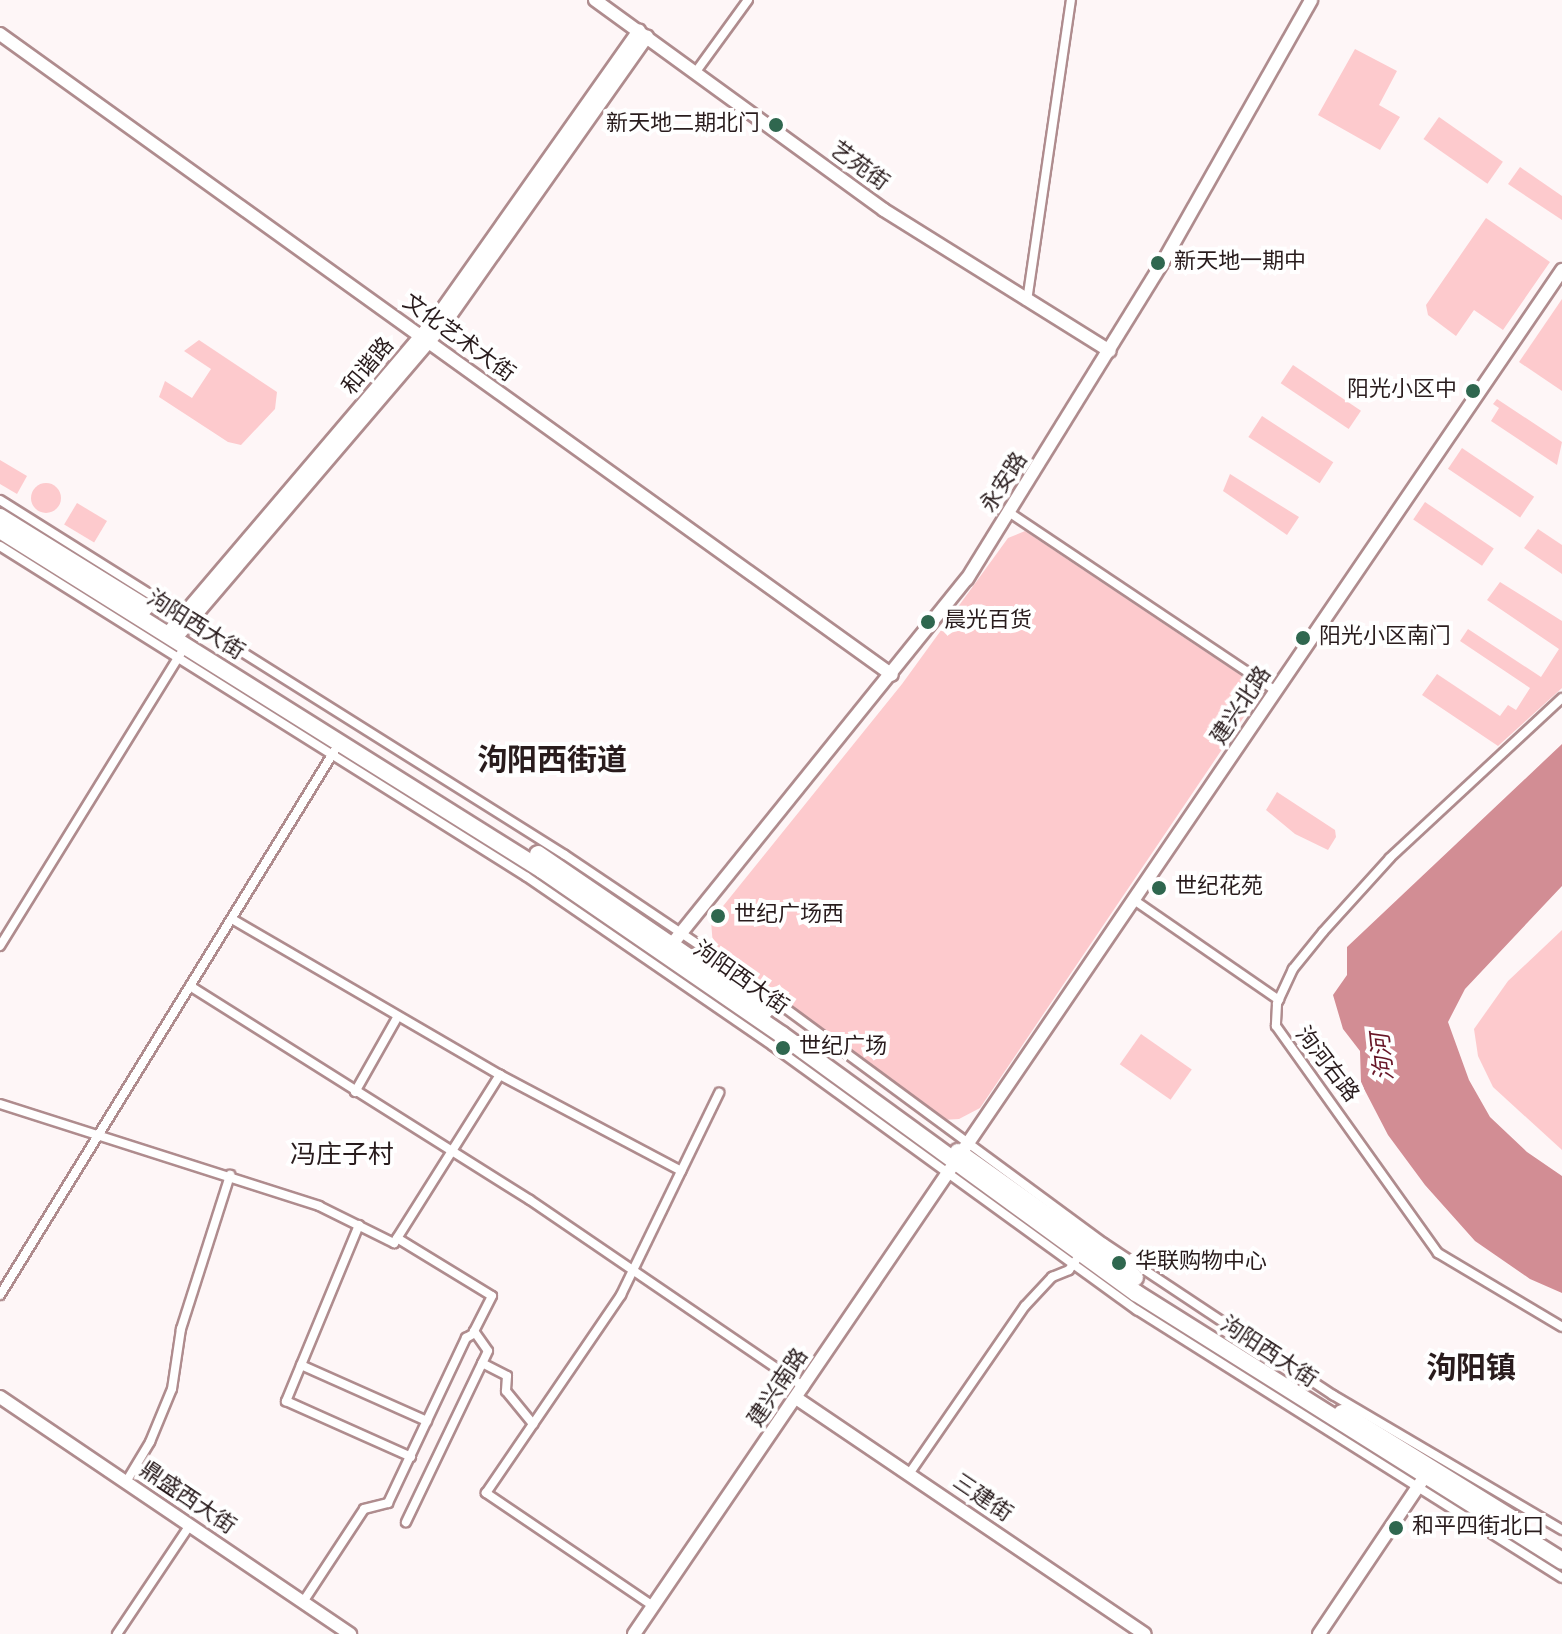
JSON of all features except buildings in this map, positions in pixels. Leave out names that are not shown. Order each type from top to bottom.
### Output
[{"type":"highway","name":"泃阳西大街","points":[[0,517],[180,633],[676,938],[958,1160],[1076,1260],[1420,1484],[1562,1561]]},
{"type":"highway","name":"泃阳西大街","points":[[0,530],[180,633],[336,748],[693,972],[958,1160],[1261,1363],[1562,1548]]},
{"type":"street","name":"艺苑街","points":[[595,0],[884,210],[1110,351]]},
{"type":"street","points":[[695,73],[748,0]]},
{"type":"street","points":[[1027,301],[1071,0]]},
{"type":"street","name":"永安路","points":[[676,938],[967,579],[1110,351],[1311,0]]},
{"type":"street","name":"文化艺术大街","points":[[0,34],[892,675]]},
{"type":"street","name":"和谐路","points":[[180,633],[425,339],[643,34]]},
{"type":"street","name":"建兴北路","points":[[958,1160],[1562,270]]},
{"type":"street","points":[[0,500],[180,633]]},
{"type":"street","points":[[1010,513],[1276,691]]},
{"type":"street","points":[[0,546],[180,633]]},
{"type":"street","points":[[0,946],[180,633]]},
{"type":"street","points":[[1134,900],[1279,1000],[1293,969],[1360,889],[1562,698]]},
{"type":"street","points":[[0,1295],[336,748]]},
{"type":"street","points":[[232,919],[500,1075],[681,1171]]},
{"type":"street","points":[[190,986],[634,1272],[800,1393]]},
{"type":"street","name":"泃河右路","points":[[1279,1000],[1276,1026],[1283,1041],[1337,1106],[1438,1253],[1489,1288],[1562,1327]]},
{"type":"street","points":[[355,1092],[398,1016]]},
{"type":"street","points":[[0,1104],[230,1175],[359,1225],[394,1243],[500,1075]]},
{"type":"street","points":[[653,1606],[486,1493],[634,1272],[719,1093]]},
{"type":"street","points":[[958,1160],[1104,1243],[1333,1395],[1562,1530]]},
{"type":"street","name":"建兴南路","points":[[634,1634],[958,1160]]},
{"type":"street","points":[[126,1482],[150,1442],[172,1389],[181,1329],[204,1269],[230,1175]]},
{"type":"street","points":[[359,1225],[286,1401],[411,1457]]},
{"type":"street","points":[[303,1602],[364,1509],[388,1503],[466,1338],[473,1334],[491,1304],[492,1293],[397,1238]]},
{"type":"street","points":[[909,1474],[1025,1306],[1052,1277],[1076,1260]]},
{"type":"street","points":[[406,1522],[489,1348],[473,1334]]},
{"type":"street","points":[[482,1363],[507,1376],[506,1391],[533,1424]]},
{"type":"street","points":[[301,1365],[427,1421]]},
{"type":"street","name":"三建街","points":[[800,1393],[909,1474],[1145,1634]]},
{"type":"street","name":"鼎盛西大街","points":[[0,1397],[350,1634]]},
{"type":"street","points":[[1319,1634],[1420,1484],[1562,1578]]},
{"type":"street","points":[[117,1634],[190,1525]]},
{"type":"shaded area","points":[[1355,49],[1397,71],[1379,105],[1400,117],[1380,150],[1318,115]]},
{"type":"shaded area","points":[[1439,117],[1503,162],[1487,184],[1424,139]]},
{"type":"shaded area","points":[[1520,167],[1562,196],[1562,220],[1508,184]]},
{"type":"shaded area","points":[[1486,218],[1550,262],[1503,330],[1474,310],[1456,336],[1428,315],[1426,305]]},
{"type":"shaded area","points":[[1562,299],[1562,391],[1519,362]]},
{"type":"shaded area","points":[[199,340],[277,392],[275,409],[241,445],[228,442],[159,397],[165,381],[192,398],[211,369],[184,351]]},
{"type":"shaded area","points":[[1293,365],[1361,411],[1349,429],[1281,383]]},
{"type":"shaded area","points":[[1497,399],[1562,442],[1557,465],[1491,421],[1499,408],[1493,404]]},
{"type":"shaded area","points":[[1262,416],[1333,462],[1320,483],[1248,437]]},
{"type":"shaded area","points":[[1462,448],[1534,497],[1520,517],[1448,469]]},
{"type":"shaded area","points":[[0,460],[27,476],[17,494],[0,484]]},
{"type":"shaded area","points":[[1230,474],[1299,517],[1287,535],[1223,491]]},
{"type":"shaded area","points":[[46,483],[57,487],[61,498],[57,509],[46,513],[35,509],[31,498],[35,487]]},
{"type":"shaded area","points":[[1425,502],[1494,548],[1482,566],[1413,519]]},
{"type":"shaded area","points":[[77,503],[107,521],[94,542],[64,524]]},
{"type":"shaded area","points":[[1538,529],[1562,545],[1562,574],[1524,548]]},
{"type":"shaded area","points":[[1025,531],[1255,685],[1258,696],[980,1108],[959,1119],[942,1120],[713,946],[711,921],[902,684],[1008,538]]},
{"type":"shaded area","points":[[1500,582],[1562,621],[1562,688],[1498,746],[1422,695],[1437,674],[1500,716],[1508,705],[1516,710],[1530,688],[1460,641],[1468,629],[1541,677],[1559,649],[1487,600]]},
{"type":"shaded area","points":[[1277,792],[1335,830],[1336,837],[1328,850],[1295,834],[1266,810]]},
{"type":"shaded area","points":[[1562,930],[1562,1150],[1493,1087],[1478,1056],[1474,1029],[1508,981]]},
{"type":"shaded area","points":[[1141,1034],[1192,1070],[1171,1100],[1120,1064]]},
{"type":"water","name":"泃河","points":[[1562,744],[1562,886],[1465,989],[1448,1022],[1469,1080],[1490,1117],[1527,1152],[1562,1176],[1562,1293],[1530,1279],[1475,1241],[1425,1185],[1388,1135],[1361,1083],[1360,1051],[1343,1029],[1333,995],[1347,975],[1347,947]]},
{"type":"place","name":"新天地二期北门","points":[[776,125]]},
{"type":"place","name":"新天地一期中","points":[[1158,263]]},
{"type":"place","name":"阳光小区中","points":[[1473,391]]},
{"type":"place","name":"晨光百货","points":[[928,622]]},
{"type":"place","name":"阳光小区南门","points":[[1303,638]]},
{"type":"place","name":"世纪花苑","points":[[1159,888]]},
{"type":"place","name":"世纪广场西","points":[[718,916]]},
{"type":"place","name":"世纪广场","points":[[783,1048]]},
{"type":"place","name":"华联购物中心","points":[[1119,1263]]},
{"type":"place","name":"和平四街北口","points":[[1396,1528]]},
{"type":"district","name":"泃阳西街道","points":[[552,763]]},
{"type":"district","name":"冯庄子村","points":[[342,1157]]},
{"type":"district","name":"泃阳镇","points":[[1471,1371]]}]
